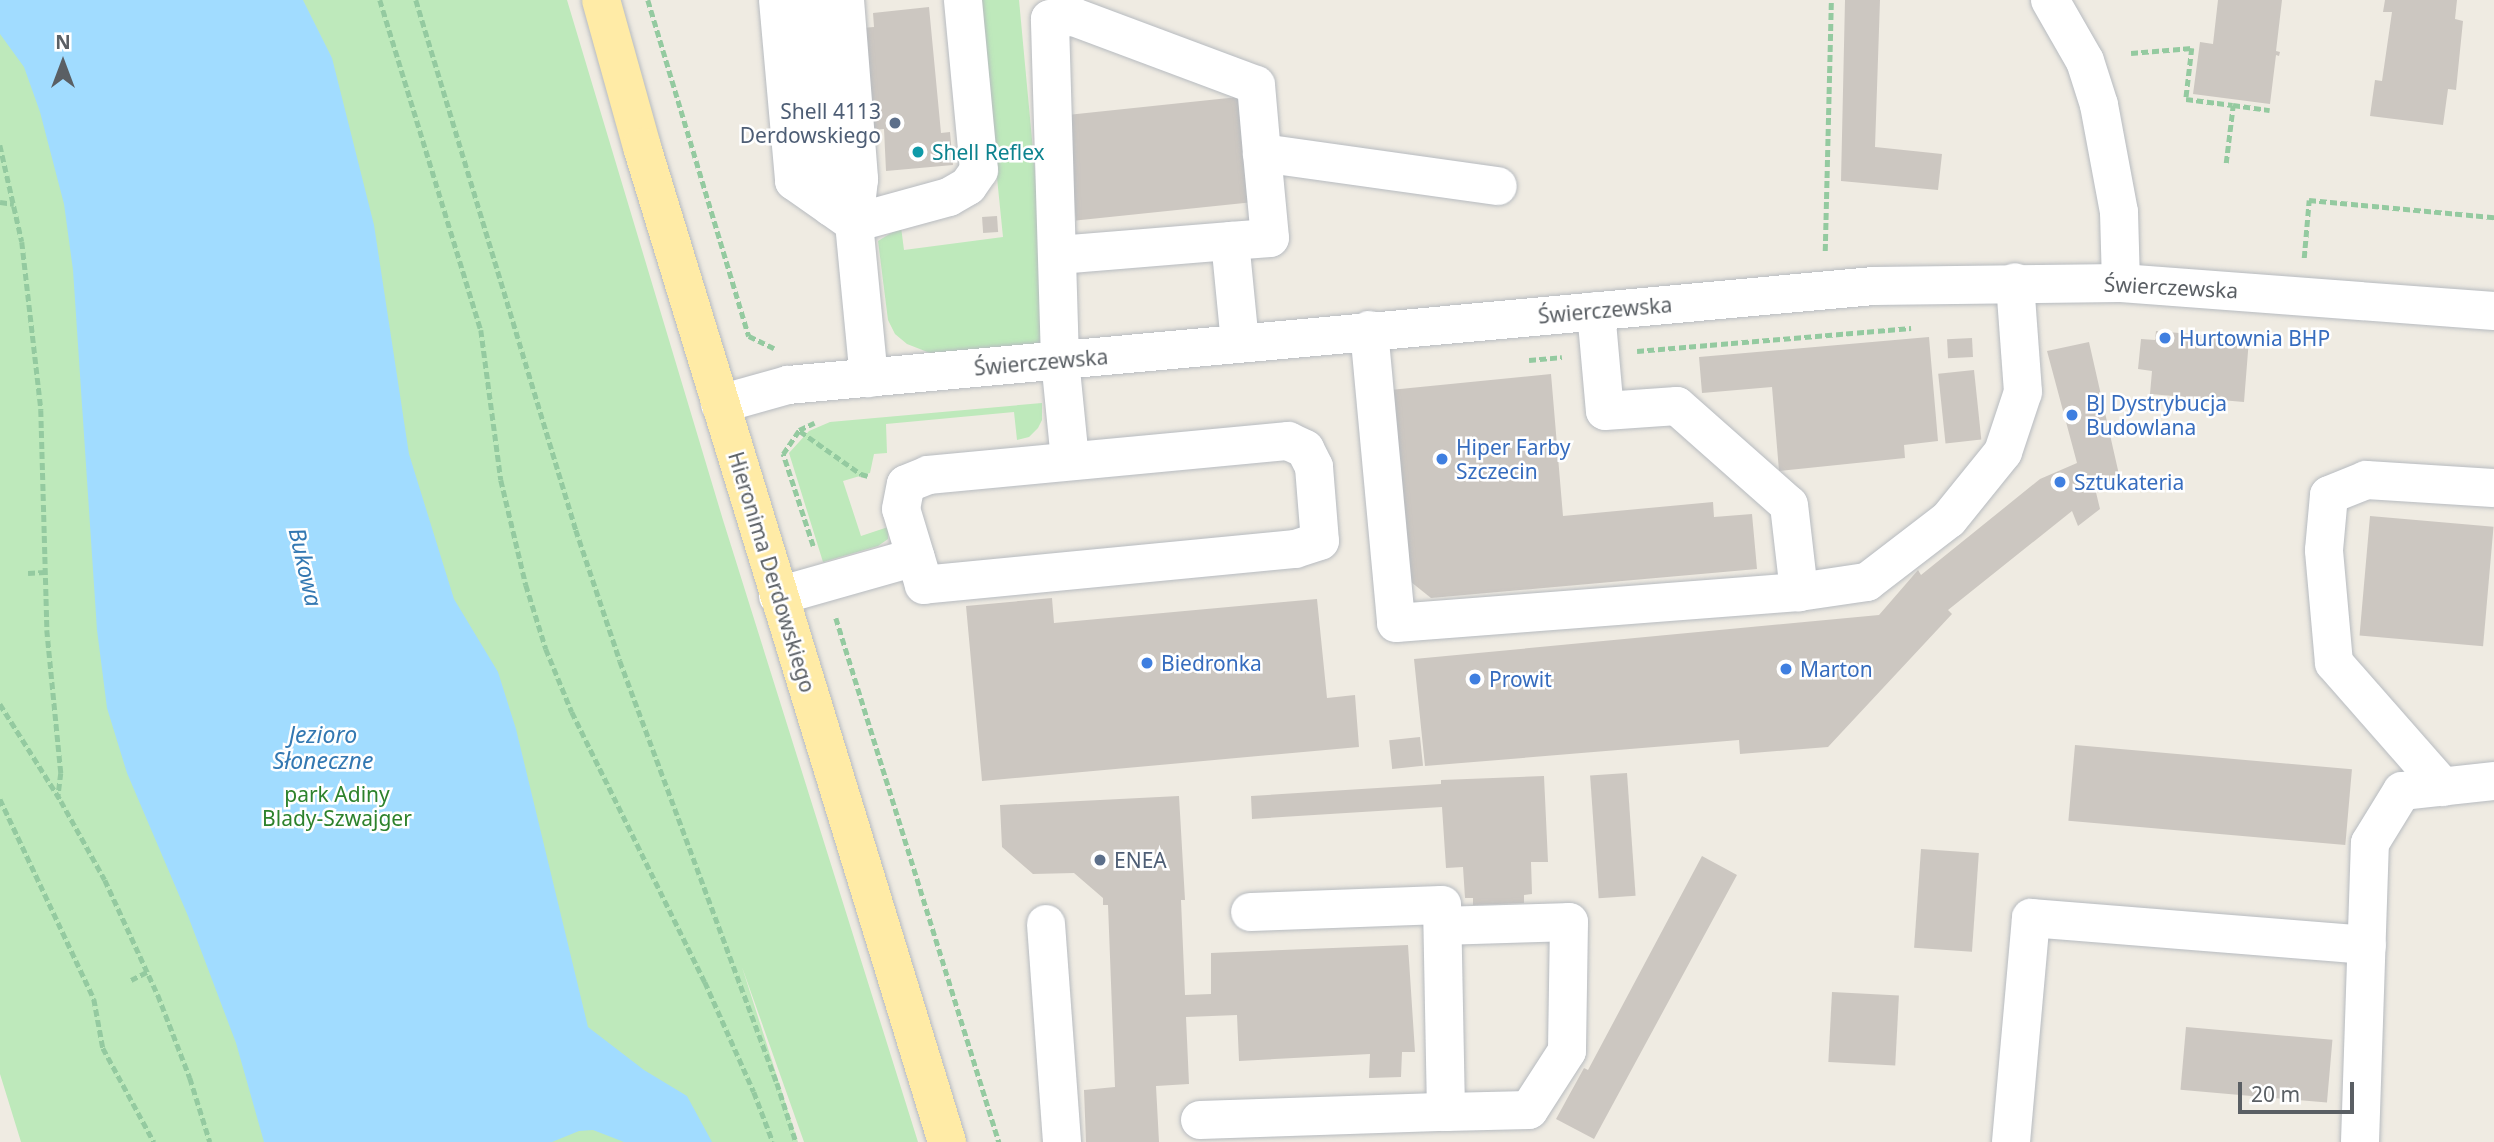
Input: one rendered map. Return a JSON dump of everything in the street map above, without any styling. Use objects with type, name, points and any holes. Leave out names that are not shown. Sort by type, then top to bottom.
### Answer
[{"type":"main road","name":"Hieronima Derdowskiego","points":[[601,0],[642,147],[778,596],[947,1142]]},
{"type":"street","points":[[778,0],[794,181],[843,216],[949,197],[968,186],[979,170],[963,0]]},
{"type":"street","points":[[813,0],[869,378]]},
{"type":"street","points":[[843,216],[859,179],[845,0]]},
{"type":"street","points":[[2050,0],[2085,61],[2099,104],[2119,212],[2121,283]]},
{"type":"street","points":[[1059,255],[1270,237],[1256,85],[1074,17],[1050,19],[1060,360],[1070,460]]},
{"type":"street","points":[[1262,153],[1499,186]]},
{"type":"street","points":[[1230,241],[1240,343]]},
{"type":"street","name":"Świerczewska","points":[[720,404],[788,385],[1827,290],[2015,282],[2121,283],[2494,312]]},
{"type":"street","points":[[1369,330],[1396,622],[1799,592],[1867,582],[1949,519],[2003,452],[2022,392],[2015,282]]},
{"type":"street","points":[[1596,311],[1605,411],[1677,406],[1789,505],[1799,592]]},
{"type":"street","points":[[1288,441],[1305,449],[1314,467],[1320,541],[1295,549],[924,585],[901,509],[906,484],[928,475],[1070,460],[1288,441]]},
{"type":"street","points":[[2443,787],[2334,663],[2324,550],[2329,495],[2366,480],[2494,488]]},
{"type":"street","points":[[778,596],[916,557]]},
{"type":"street","points":[[2360,1142],[2370,842],[2402,791],[2494,781]]},
{"type":"street","points":[[1250,912],[1442,905],[1447,1112]]},
{"type":"street","points":[[2011,1142],[2031,918],[2367,946]]},
{"type":"street","points":[[1200,1120],[1294,1129],[1447,1112],[1529,1110],[1567,1051],[1570,922],[1443,926]]},
{"type":"street","points":[[1046,924],[1062,1142]]},
{"type":"path","points":[[380,0],[481,330],[501,480],[526,585],[546,649],[572,712],[705,982],[773,1142]]},
{"type":"path","points":[[416,0],[576,530],[620,661],[777,1083],[796,1142]]},
{"type":"path","points":[[648,0],[749,336],[781,350]]},
{"type":"path","points":[[1827,290],[1823,224],[1828,177],[1831,0]]},
{"type":"path","points":[[2131,53],[2192,48],[2186,99],[2270,110]]},
{"type":"path","points":[[2226,163],[2233,105]]},
{"type":"path","points":[[0,145],[27,273],[41,410],[45,572],[51,680],[61,774],[58,796]]},
{"type":"path","points":[[0,202],[14,204]]},
{"type":"path","points":[[906,484],[861,474],[799,430],[783,454],[999,1142]]},
{"type":"path","points":[[28,573],[45,572]]},
{"type":"path","points":[[0,704],[58,796],[105,880],[147,972],[190,1078],[210,1142]]},
{"type":"path","points":[[0,799],[94,999],[103,1048],[154,1142]]},
{"type":"path","points":[[131,980],[147,972]]},
{"type":"green space","name":"park Adiny Blady-Szwajger","points":[[0,0],[567,0],[723,520],[918,1142],[804,1142],[742,967],[798,1142],[21,1142],[0,1074]]},
{"type":"green space","points":[[979,0],[1019,0],[1051,343],[930,353],[907,344],[895,334],[888,320],[878,241],[901,227],[904,250],[1003,237]]},
{"type":"green space","points":[[1042,403],[1042,420],[1038,428],[1029,437],[1017,440],[1014,412],[886,424],[887,453],[874,454],[870,473],[843,481],[861,536],[888,527],[888,539],[878,546],[823,562],[789,453],[809,431],[830,422]]},
{"type":"water","name":"Jezioro Słoneczne","points":[[0,0],[303,0],[332,58],[374,225],[409,454],[454,599],[498,672],[516,729],[588,1027],[644,1070],[687,1096],[712,1142],[624,1142],[593,1130],[579,1131],[552,1142],[264,1142],[236,1043],[188,916],[127,773],[107,708],[97,630],[73,270],[64,204],[40,112],[24,67],[0,34]]},
{"type":"building","points":[[1845,0],[1880,0],[1875,147],[1942,154],[1938,190],[1841,181]]},
{"type":"building","points":[[2218,0],[2282,0],[2276,51],[2280,52],[2279,56],[2276,55],[2270,104],[2193,94],[2200,42],[2213,44]]},
{"type":"building","points":[[2385,0],[2457,0],[2455,19],[2463,21],[2456,90],[2448,89],[2443,125],[2370,116],[2375,80],[2382,81],[2392,12],[2383,12]]},
{"type":"building","points":[[929,7],[941,133],[950,132],[953,165],[886,171],[884,129],[774,140],[764,36],[874,27],[873,13]]},
{"type":"building","points":[[1238,97],[1249,202],[1076,221],[1065,115]]},
{"type":"building","points":[[997,216],[998,232],[983,233],[982,217]]},
{"type":"building","points":[[2156,331],[2249,339],[2244,402],[2150,394],[2152,371],[2138,369],[2141,339],[2155,340]]},
{"type":"building","points":[[1929,337],[1938,441],[1904,445],[1905,458],[1779,471],[1772,387],[1702,393],[1699,357]]},
{"type":"building","points":[[1972,338],[1973,357],[1948,358],[1947,339]]},
{"type":"building","points":[[2089,342],[2120,479],[2094,484],[2100,509],[2078,526],[2072,511],[1948,610],[1952,614],[1828,747],[1740,754],[1739,740],[1425,766],[1414,659],[1879,615],[1918,570],[1921,575],[2040,479],[2077,463],[2047,351]]},
{"type":"building","points":[[1974,370],[1981,440],[1946,443],[1938,374]]},
{"type":"building","name":"Hiper Farby Szczecin","points":[[1551,374],[1563,516],[1713,502],[1714,517],[1752,514],[1757,569],[1431,598],[1411,582],[1390,390]]},
{"type":"building","points":[[2370,516],[2494,527],[2483,646],[2360,636]]},
{"type":"building","name":"Biedronka","points":[[1052,598],[1054,623],[1317,599],[1327,698],[1355,695],[1359,747],[982,781],[966,606]]},
{"type":"building","points":[[1420,737],[1423,766],[1392,769],[1389,740]]},
{"type":"building","points":[[2075,745],[2352,769],[2345,845],[2068,821]]},
{"type":"building","points":[[1627,773],[1636,896],[1599,898],[1590,776]]},
{"type":"building","points":[[1544,776],[1548,862],[1531,862],[1532,894],[1524,895],[1524,903],[1473,905],[1473,898],[1465,898],[1463,867],[1446,868],[1442,807],[1252,819],[1251,796],[1441,784],[1441,780]]},
{"type":"building","points":[[1179,796],[1185,900],[1181,900],[1185,995],[1211,994],[1211,953],[1408,945],[1415,1052],[1402,1052],[1401,1077],[1369,1078],[1370,1054],[1239,1061],[1237,1015],[1186,1017],[1189,1084],[1156,1086],[1159,1142],[1086,1142],[1084,1090],[1115,1087],[1108,905],[1103,905],[1103,898],[1074,873],[1033,874],[1002,847],[1000,805]]},
{"type":"building","points":[[1921,849],[1979,853],[1972,952],[1914,948]]},
{"type":"building","points":[[1702,856],[1737,875],[1594,1139],[1556,1119],[1584,1068],[1588,1070]]},
{"type":"building","points":[[1832,992],[1899,996],[1895,1065],[1828,1062]]},
{"type":"building","points":[[2186,1027],[2332,1040],[2327,1103],[2181,1090]]},
{"type":"place","name":"Shell 4113 Derdowskiego","points":[[895,123]]},
{"type":"place","name":"Shell Reflex","points":[[918,152]]},
{"type":"place","name":"Hurtownia BHP","points":[[2165,338]]},
{"type":"place","name":"BJ Dystrybucja Budowlana","points":[[2072,415]]},
{"type":"place","name":"Hiper Farby Szczecin","points":[[1442,459]]},
{"type":"place","name":"Sztukateria","points":[[2060,482]]},
{"type":"place","name":"Biedronka","points":[[1147,663]]},
{"type":"place","name":"Marton","points":[[1786,669]]},
{"type":"place","name":"Prowit","points":[[1475,679]]},
{"type":"place","name":"ENEA","points":[[1100,860]]},
{"type":"water label","name":"Bukowa","points":[[306,567]]}]
